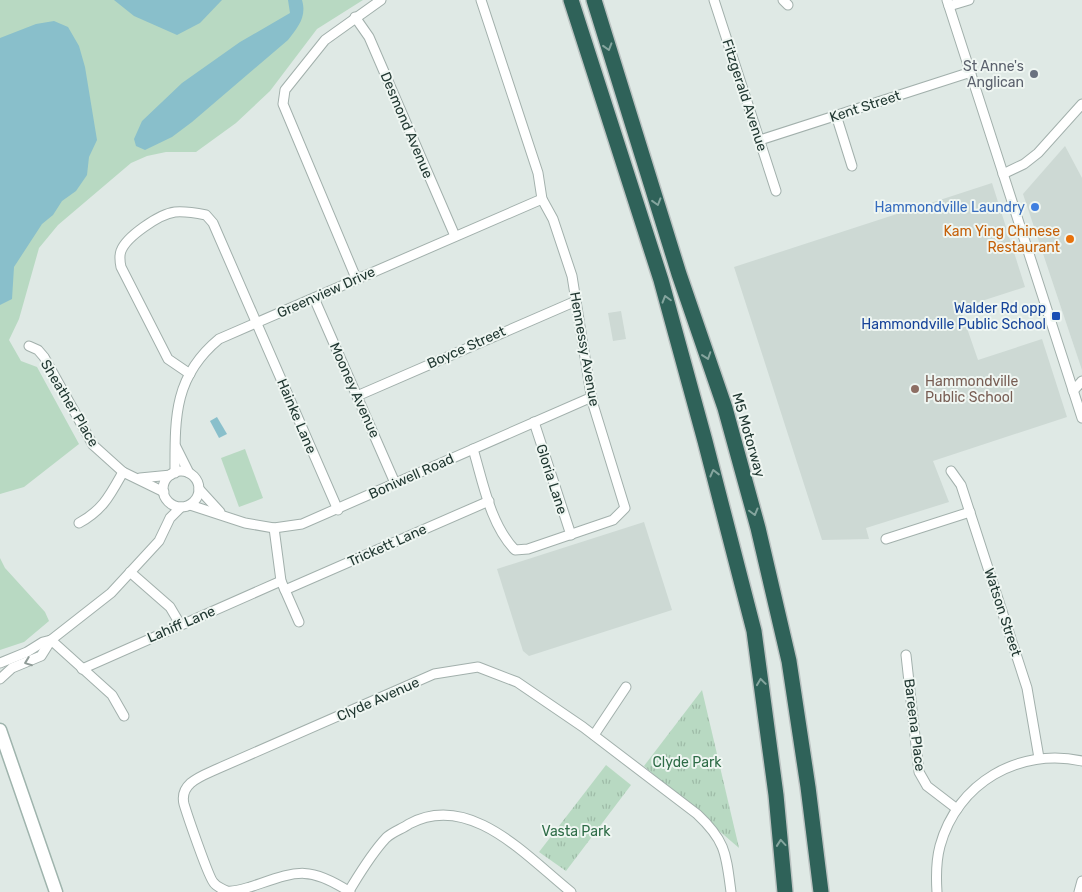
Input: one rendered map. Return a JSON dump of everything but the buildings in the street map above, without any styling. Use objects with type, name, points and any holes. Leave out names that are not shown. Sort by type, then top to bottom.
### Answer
[{"type":"highway","points":[[571,0],[660,280],[705,441],[754,631],[776,795],[785,892]]},
{"type":"highway","name":"M5 Motorway","points":[[594,0],[679,274],[725,408],[758,528],[789,661],[808,787],[821,892]]},
{"type":"street","points":[[356,278],[283,104],[285,90],[324,40],[382,0]]},
{"type":"street","name":"Hennessy Avenue","points":[[473,449],[489,501],[505,539],[515,550],[528,549],[613,520],[625,508],[592,397],[572,276],[553,219],[542,199],[538,173],[481,0]]},
{"type":"street","name":"Fitzgerald Avenue","points":[[714,0],[776,190]]},
{"type":"street","points":[[968,0],[948,3],[1082,418]]},
{"type":"street","name":"Desmond Avenue","points":[[355,17],[369,37],[455,236]]},
{"type":"street","name":"Kent Street","points":[[760,140],[971,72]]},
{"type":"street","points":[[1003,174],[1024,164],[1038,153],[1082,104]]},
{"type":"street","points":[[836,115],[852,166]]},
{"type":"street","name":"Greenview Drive","points":[[173,474],[175,422],[178,404],[190,374],[205,351],[219,339],[542,199]]},
{"type":"street","name":"Hainke Lane","points":[[190,374],[168,359],[120,267],[120,254],[137,233],[155,220],[174,212],[206,215],[214,223],[338,510]]},
{"type":"street","name":"Mooney Avenue","points":[[314,298],[395,483]]},
{"type":"street","name":"Boyce Street","points":[[357,396],[576,301]]},
{"type":"street","name":"Sheather Place","points":[[29,346],[38,350],[44,357],[93,445],[123,472],[166,497]]},
{"type":"street","points":[[1073,391],[1082,381]]},
{"type":"street","name":"Boniwell Road","points":[[185,506],[200,506],[225,517],[274,528],[302,524],[338,510],[592,397]]},
{"type":"street","name":"Gloria Lane","points":[[534,422],[571,535]]},
{"type":"street","name":"Greenview Drive","points":[[175,444],[189,473]]},
{"type":"street","name":"Watson Street","points":[[951,471],[959,479],[1027,688],[1039,758]]},
{"type":"street","points":[[78,523],[93,516],[103,507],[123,472]]},
{"type":"street","points":[[170,518],[165,483],[173,474],[189,473],[196,480],[199,489],[225,517]]},
{"type":"street","name":"Sheather Place","points":[[135,478],[150,479],[173,474]]},
{"type":"street","points":[[0,663],[51,640],[90,612],[159,541],[170,518],[197,498],[199,489]]},
{"type":"street","points":[[166,497],[185,506]]},
{"type":"street","name":"Trickett Lane","points":[[283,585],[489,501]]},
{"type":"street","points":[[886,539],[970,512]]},
{"type":"street","points":[[274,528],[283,585],[299,622]]},
{"type":"street","points":[[130,572],[170,607],[180,624]]},
{"type":"street","name":"Lahiff Lane","points":[[82,669],[180,624],[283,585]]},
{"type":"street","points":[[51,640],[112,695],[124,716]]},
{"type":"street","points":[[0,679],[12,668],[41,656],[51,640]]},
{"type":"street","name":"Bareena Place","points":[[906,655],[919,772],[927,786],[957,810]]},
{"type":"street","name":"Clyde Avenue","points":[[349,892],[317,874],[304,872],[293,872],[240,890],[228,891],[213,883],[184,802],[188,786],[195,779],[434,674],[478,667],[517,682],[594,735],[712,828],[726,853],[731,892]]},
{"type":"street","points":[[594,735],[626,686]]},
{"type":"street","points":[[0,730],[3,748],[26,803],[56,892]]},
{"type":"street","points":[[936,892],[940,847],[957,810],[970,793],[994,773],[1013,764],[1039,758],[1063,758],[1082,761]]},
{"type":"street","points":[[349,892],[388,836],[418,820],[446,814],[471,819],[495,831],[571,892]]},
{"type":"street","points":[[1079,892],[1082,881]]},
{"type":"shaded area","points":[[1065,146],[1082,178],[1082,370],[1023,194]]},
{"type":"shaded area","name":"Hammondville Public School","points":[[992,183],[1025,287],[960,308],[978,360],[1042,339],[1067,417],[933,461],[949,502],[866,528],[869,539],[822,540],[734,267]]},
{"type":"shaded area","points":[[621,311],[626,339],[613,341],[608,313]]},
{"type":"shaded area","points":[[644,522],[672,610],[529,656],[523,651],[497,569]]},
{"type":"green space","points":[[0,0],[363,0],[317,29],[270,91],[236,123],[196,152],[166,152],[147,156],[131,163],[58,225],[39,248],[19,319],[9,340],[21,361],[37,367],[79,444],[24,487],[0,494]]},
{"type":"green space","points":[[245,449],[263,498],[239,507],[221,458]]},
{"type":"green space","points":[[0,558],[5,568],[45,612],[49,621],[24,642],[0,650]]},
{"type":"green space","name":"Clyde Park","points":[[702,690],[739,848],[644,766]]},
{"type":"green space","name":"Vasta Park","points":[[606,765],[631,785],[566,871],[539,852]]},
{"type":"water","points":[[114,0],[222,0],[200,23],[177,35],[134,16]]},
{"type":"water","points":[[288,0],[302,0],[303,12],[298,26],[288,40],[172,137],[145,150],[136,146],[134,139],[142,121],[182,83],[240,42],[290,13]]},
{"type":"water","points":[[54,21],[68,27],[79,46],[85,67],[97,140],[89,157],[87,175],[76,191],[62,201],[53,215],[42,224],[14,267],[12,299],[0,305],[0,38],[36,24]]},
{"type":"water","points":[[217,417],[227,434],[219,438],[210,421]]},
{"type":"place","name":"St Anne's Anglican","points":[[1034,74]]},
{"type":"place","name":"Hammondville Laundry","points":[[1035,207]]},
{"type":"place","name":"Kam Ying Chinese Restaurant","points":[[1070,239]]},
{"type":"place","name":"Walder Rd opp Hammondville Public School","points":[[1056,316]]},
{"type":"place","name":"Hammondville Public School","points":[[915,389]]}]
